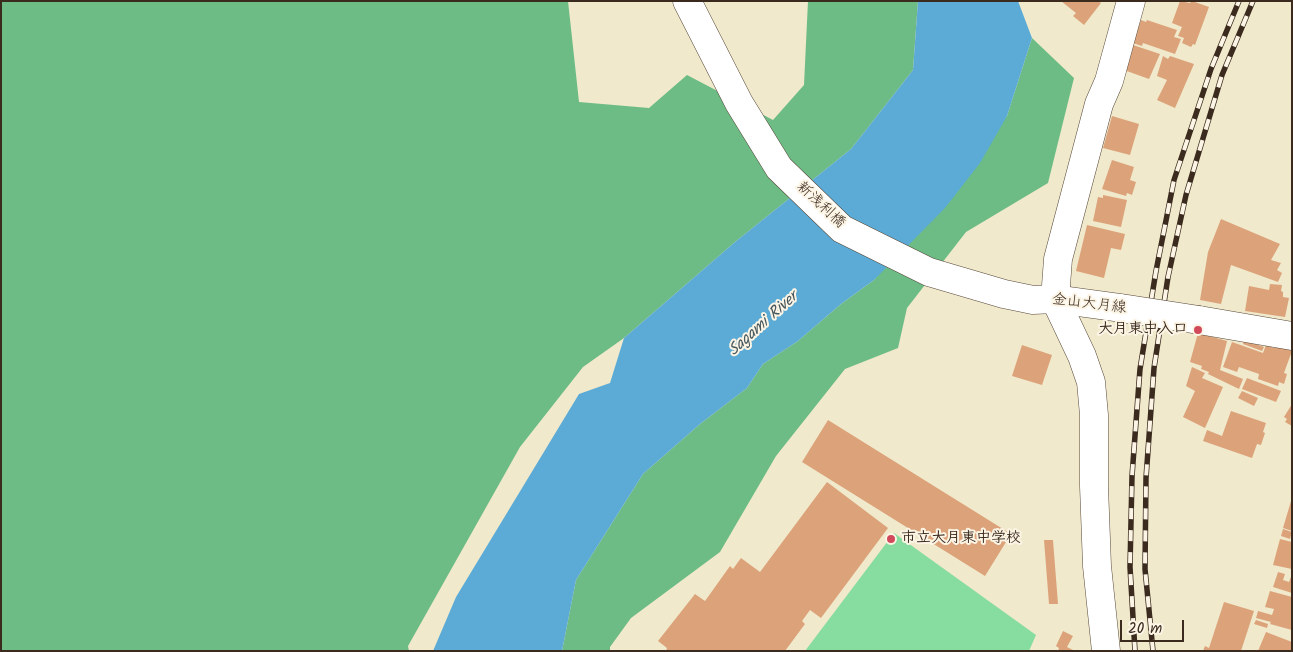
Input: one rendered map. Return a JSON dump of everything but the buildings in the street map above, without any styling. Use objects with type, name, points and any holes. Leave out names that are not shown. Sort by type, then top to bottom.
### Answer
[{"type":"main road","name":"新浅利橋","points":[[687,1],[739,103],[779,168],[842,229],[929,272],[1004,294]]},
{"type":"main road","points":[[1106,651],[1097,566],[1094,415],[1091,382],[1082,356],[1055,299],[1058,259],[1099,104],[1108,81],[1131,1]]},
{"type":"main road","name":"金山大月線","points":[[1004,294],[1033,300],[1055,299],[1121,308],[1292,336]]},
{"type":"green space","points":[[1,1],[568,1],[579,102],[649,108],[687,75],[773,120],[804,85],[808,1],[918,1],[913,70],[851,149],[735,242],[624,338],[583,367],[520,447],[408,646],[409,651],[1,651]]},
{"type":"green space","points":[[1032,38],[1074,78],[1048,183],[966,232],[907,308],[898,348],[845,369],[776,456],[720,552],[631,618],[610,647],[610,651],[562,651],[576,580],[643,474],[700,424],[747,388],[763,364],[798,341],[841,304],[874,280],[1007,116]]},
{"type":"green space","points":[[894,533],[1036,635],[1029,651],[805,651]]},
{"type":"water","name":"Sagami River","points":[[918,1],[1018,1],[1032,38],[1007,116],[980,163],[945,208],[874,280],[841,304],[798,341],[763,364],[747,388],[700,424],[643,474],[576,580],[562,651],[433,651],[456,597],[579,394],[610,383],[624,338],[735,242],[851,149],[913,70]]},
{"type":"railway","points":[[1135,651],[1130,567],[1132,476],[1140,369],[1156,271],[1174,180],[1211,69],[1239,1]]},
{"type":"railway","points":[[1153,651],[1145,569],[1146,478],[1154,368],[1168,277],[1186,195],[1222,75],[1253,1]]},
{"type":"place","name":"大月東中入口","points":[[1198,330]]},
{"type":"place","name":"市立大月東中学校","points":[[891,539]]}]
